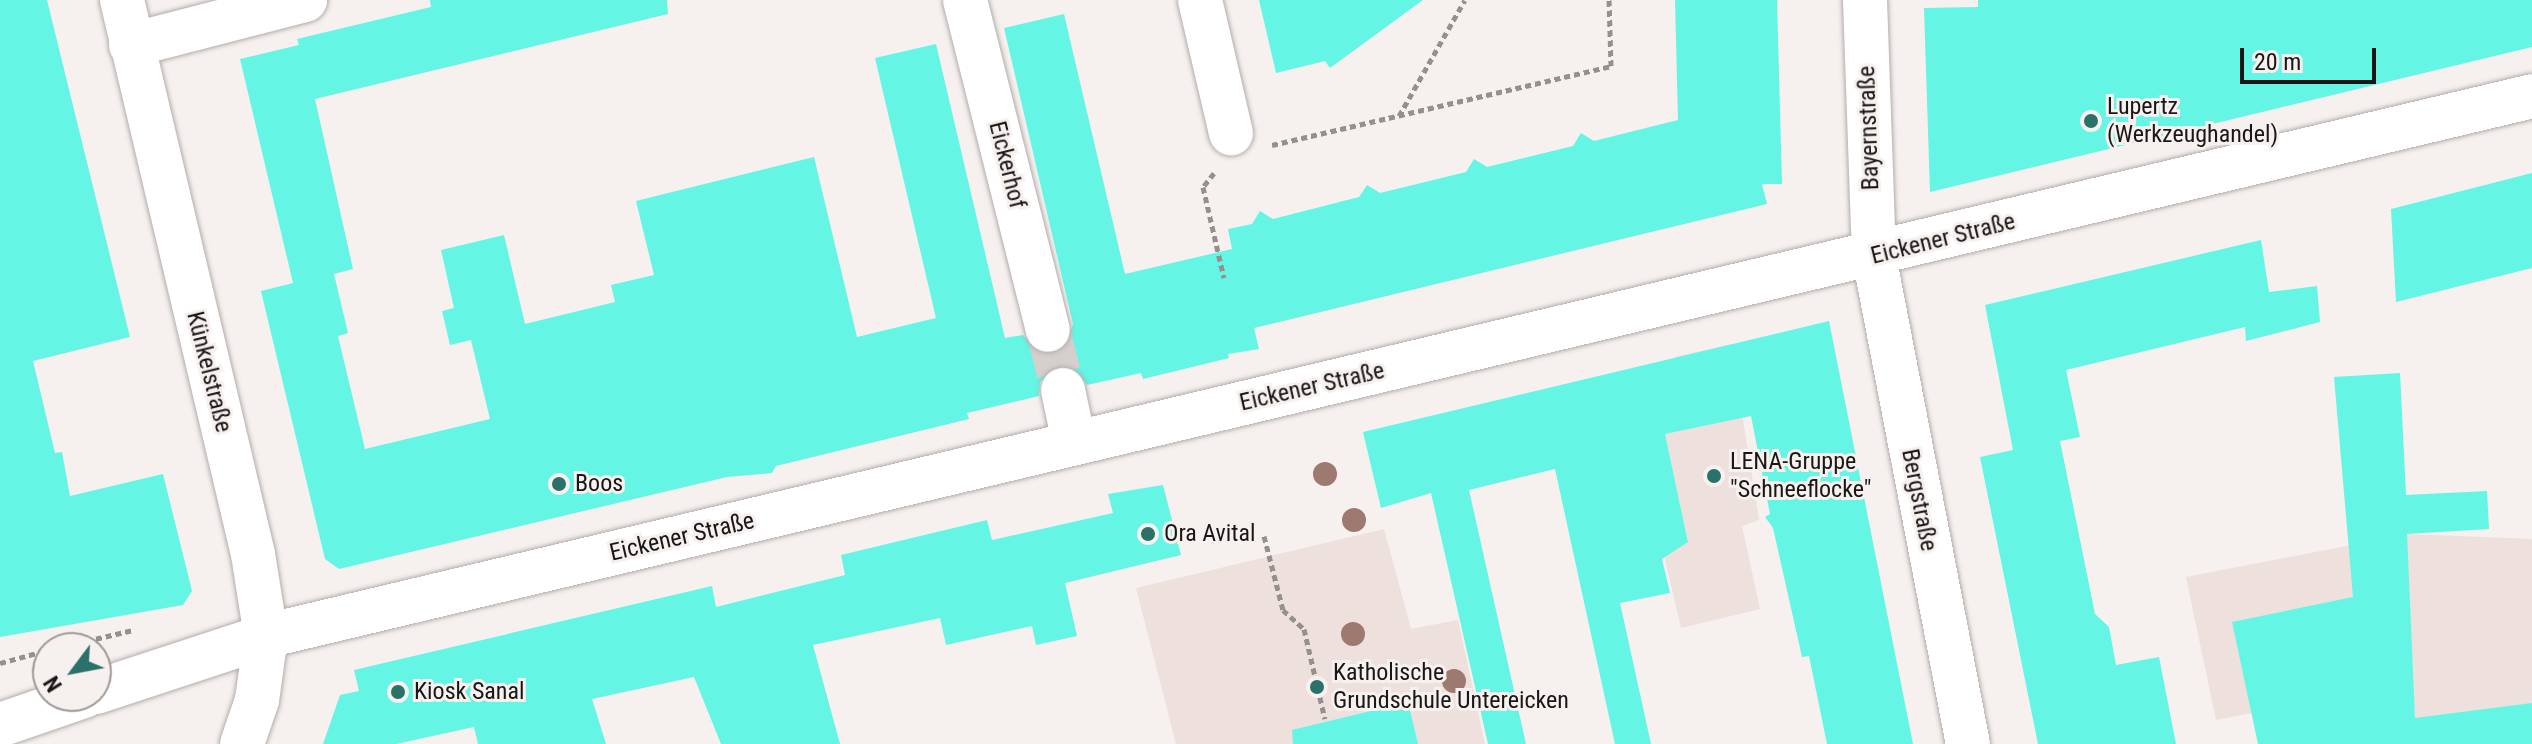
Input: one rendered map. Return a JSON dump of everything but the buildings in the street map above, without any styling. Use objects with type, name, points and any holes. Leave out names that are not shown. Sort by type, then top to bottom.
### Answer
[{"type":"street","name":"Künkelstraße","points":[[122,0],[253,554],[266,636],[257,700],[242,744]]},
{"type":"street","points":[[131,45],[305,0]]},
{"type":"street","name":"Eickerhof","points":[[965,0],[1048,330]]},
{"type":"street","points":[[1200,0],[1230,144]]},
{"type":"street","name":"Bayernstraße","points":[[1865,0],[1874,256]]},
{"type":"street","name":"Eickener Straße","points":[[112,687],[266,636],[1074,442],[1874,256],[2532,96]]},
{"type":"street","name":"Bergstraße","points":[[1874,256],[1968,744]]},
{"type":"street","points":[[1063,390],[1074,442]]},
{"type":"street","points":[[0,725],[38,712]]},
{"type":"path","points":[[1399,116],[1465,0]]},
{"type":"path","points":[[1224,278],[1203,187],[1230,144],[1399,116],[1611,66],[1609,0]]},
{"type":"path","points":[[1264,536],[1283,610],[1304,629],[1325,719]]},
{"type":"path","points":[[0,663],[32,654]]},
{"type":"shaded area","name":"LENA-Gruppe \"Schneeflocke\"","points":[[1731,344],[1759,520],[1742,526],[1760,609],[1681,628],[1662,546],[1688,541],[1666,439],[1656,432],[1675,357]]},
{"type":"shaded area","name":"Katholische Grundschule Untereicken","points":[[1384,529],[1411,629],[1458,620],[1485,744],[1176,744],[1136,588]]},
{"type":"shaded area","points":[[2408,534],[2532,539],[2532,744],[2416,744],[2413,682],[2216,720],[2186,577]]},
{"type":"tunnel","points":[[1048,330],[1063,390]]},
{"type":"place","name":"Lupertz (Werkzeughandel)","points":[[2091,121]]},
{"type":"place","name":"LENA-Gruppe \"Schneeflocke\"","points":[[1714,476]]},
{"type":"place","name":"Boos","points":[[559,484]]},
{"type":"place","name":"Ora Avital","points":[[1148,534]]},
{"type":"place","name":"Katholische Grundschule Untereicken","points":[[1317,687]]},
{"type":"place","name":"Kiosk Sanal","points":[[398,692]]}]
